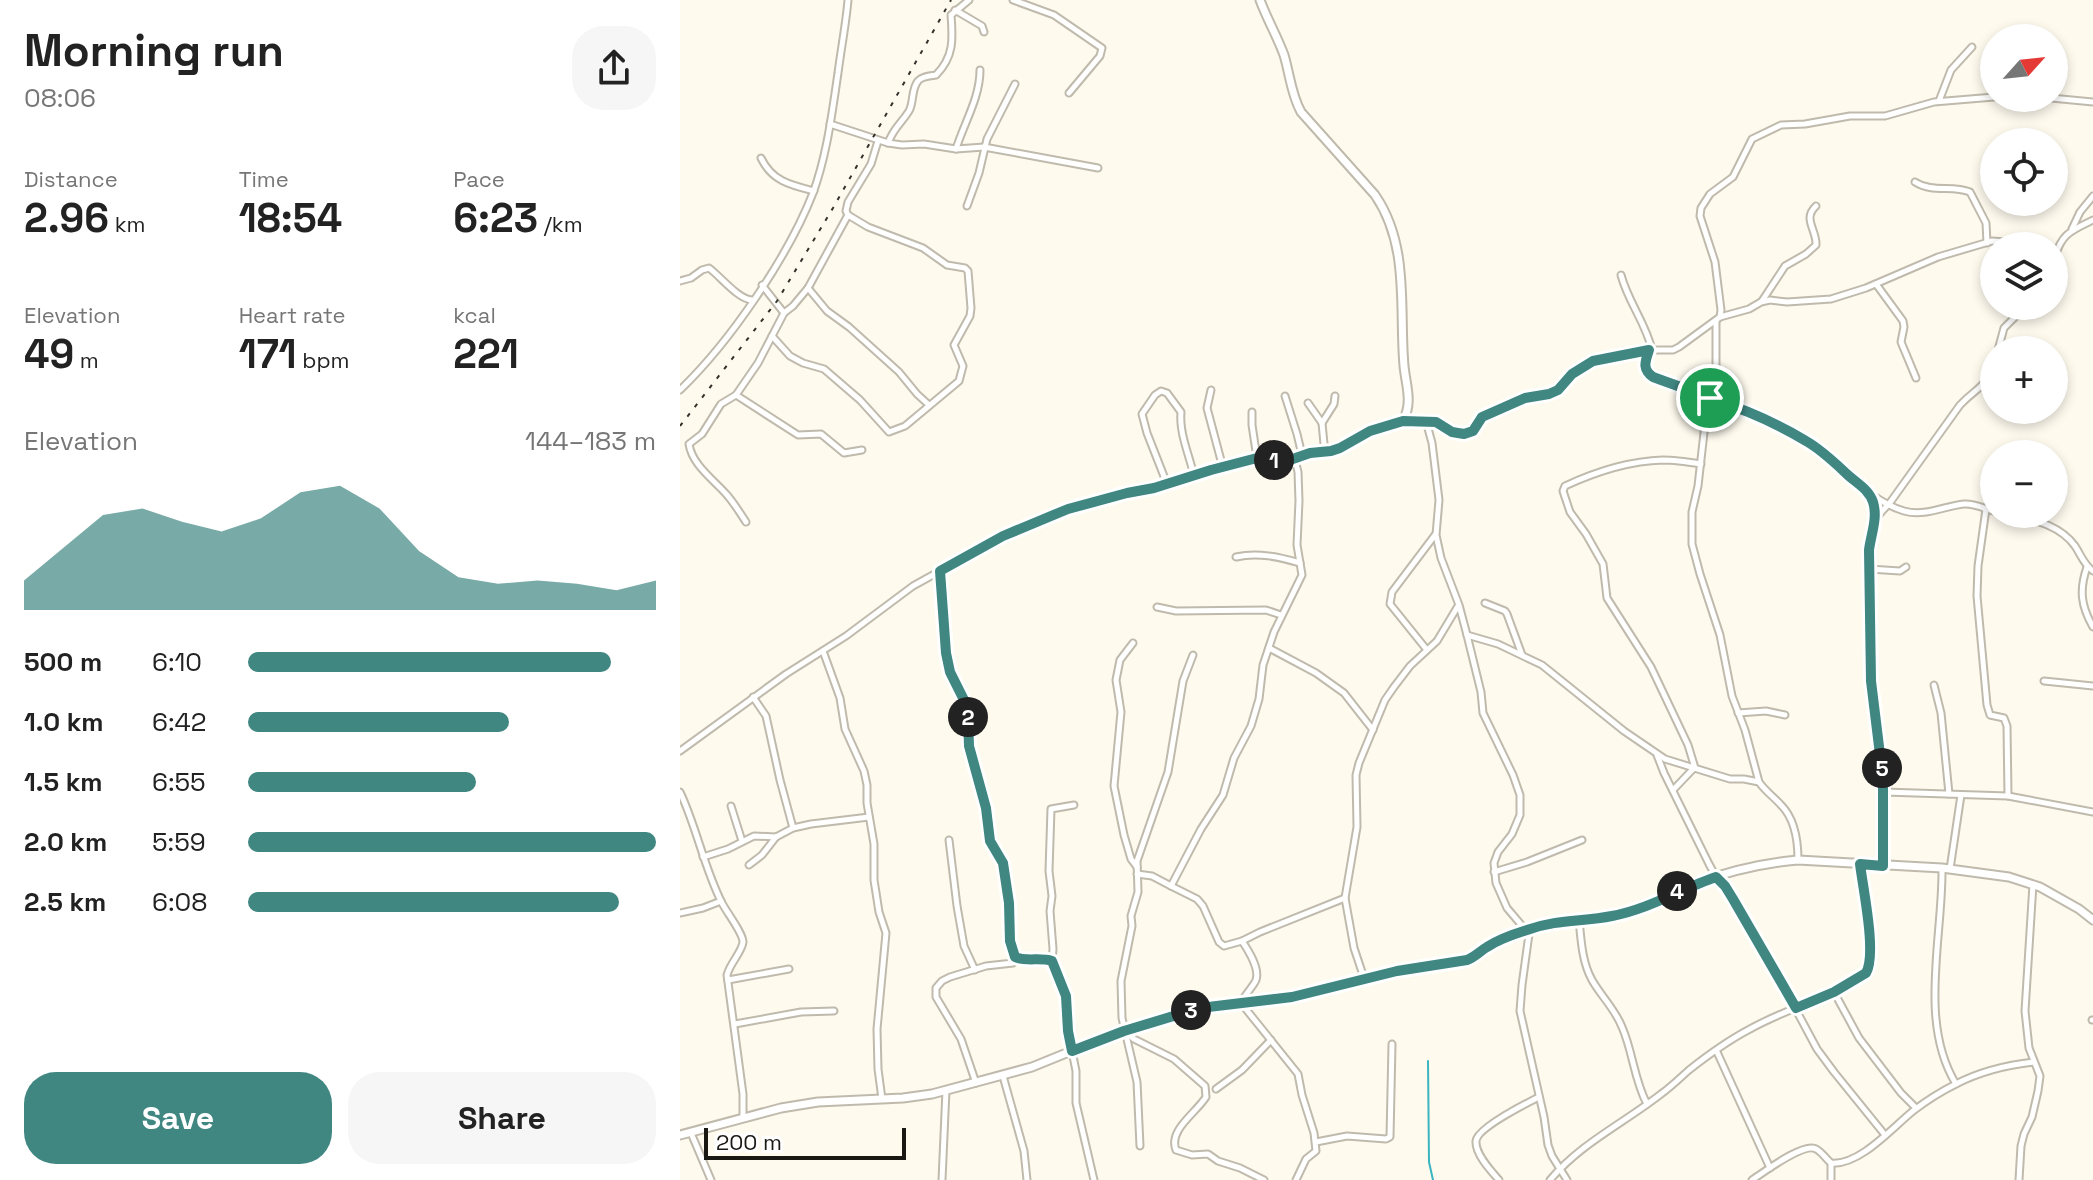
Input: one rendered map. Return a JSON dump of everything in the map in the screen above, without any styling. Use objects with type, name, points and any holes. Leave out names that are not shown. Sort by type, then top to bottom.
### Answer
[{"type":"street","points":[[680,390],[753,300],[779,259],[814,191],[830,124],[848,0]]},
{"type":"street","points":[[888,143],[911,108],[918,80],[938,74],[947,59],[953,38],[951,15],[969,0]]},
{"type":"street","points":[[1013,0],[1054,15],[1100,46],[1100,56],[1069,93]]},
{"type":"street","points":[[1260,0],[1281,49],[1294,99],[1301,112],[1383,207],[1401,271],[1404,368],[1410,401],[1403,421]]},
{"type":"street","points":[[955,10],[982,26],[984,32]]},
{"type":"street","points":[[1939,101],[1951,70],[1972,47]]},
{"type":"street","points":[[956,149],[973,105],[980,70]]},
{"type":"street","points":[[967,206],[992,126],[1015,84]]},
{"type":"street","points":[[1798,860],[1797,841],[1790,817],[1759,782],[1732,696],[1720,635],[1692,544],[1692,512],[1709,397],[1716,377],[1721,310],[1715,262],[1700,216],[1701,208],[1710,194],[1733,177],[1752,139],[1781,125],[1850,116],[1885,116],[1939,101],[1980,98]]},
{"type":"street","points":[[2068,100],[2093,102]]},
{"type":"street","points":[[830,124],[888,143],[956,149],[984,147],[1098,168]]},
{"type":"street","points":[[746,522],[702,469],[689,444],[702,434],[721,404],[736,395],[758,363],[784,313],[808,288],[848,215],[848,202],[871,164],[878,141]]},
{"type":"street","points":[[761,158],[766,170],[776,178],[814,191]]},
{"type":"street","points":[[1915,182],[1924,188],[1970,192],[1986,223],[1986,232]]},
{"type":"street","points":[[2068,234],[2093,196]]},
{"type":"street","points":[[1761,302],[1785,266],[1816,245],[1816,235],[1809,220],[1816,206]]},
{"type":"street","points":[[772,336],[790,356],[824,369],[860,400],[889,432],[905,426],[960,380],[963,366],[954,345],[970,316],[968,271],[947,265],[923,248],[868,227],[848,215]]},
{"type":"street","points":[[2071,231],[2093,220]]},
{"type":"street","points":[[680,751],[913,586],[1003,536],[1068,509],[1257,458],[1287,461],[1302,455],[1322,453],[1340,448],[1370,431],[1403,421],[1436,422],[1452,432],[1464,434],[1473,431],[1482,417],[1525,398],[1558,390],[1572,374],[1593,361],[1651,350],[1673,350],[1718,319],[1761,302],[1831,299],[1876,284],[1938,257],[1980,245]]},
{"type":"street","points":[[680,281],[709,268],[743,299],[753,300]]},
{"type":"street","points":[[1621,275],[1631,304],[1649,337],[1651,350],[1645,366],[1653,377],[1709,397],[1807,441],[1833,459],[1869,493],[1901,510],[1912,513],[1964,504],[1980,507]]},
{"type":"street","points":[[1876,284],[1903,321],[1901,342],[1916,378]]},
{"type":"street","points":[[762,285],[784,313]]},
{"type":"street","points":[[808,288],[827,311],[899,372],[929,405]]},
{"type":"street","points":[[1883,866],[1884,792],[1871,681],[1871,528],[1960,405],[1980,389]]},
{"type":"street","points":[[1211,390],[1207,408],[1223,468]]},
{"type":"street","points":[[1167,484],[1142,414],[1161,391],[1167,393],[1181,412],[1180,427],[1194,476]]},
{"type":"street","points":[[736,395],[798,435],[821,434],[844,453],[862,450]]},
{"type":"street","points":[[1285,396],[1302,455]]},
{"type":"street","points":[[1322,423],[1334,404],[1335,396]]},
{"type":"street","points":[[1308,403],[1322,423],[1322,453]]},
{"type":"street","points":[[1252,412],[1257,458]]},
{"type":"street","points":[[1426,421],[1439,500],[1436,535],[1445,573],[1459,605],[1481,692],[1483,713],[1513,775],[1521,803],[1512,834],[1498,852],[1494,872],[1507,908],[1527,930],[1529,942],[1520,1011],[1548,1145],[1567,1180]]},
{"type":"street","points":[[1171,886],[1223,795],[1234,758],[1251,726],[1269,648],[1281,615],[1289,605],[1302,575],[1297,545],[1299,501],[1295,460]]},
{"type":"street","points":[[1695,768],[1688,745],[1651,667],[1607,598],[1603,564],[1570,512],[1563,491],[1565,486],[1577,480],[1628,464],[1664,460],[1701,464]]},
{"type":"street","points":[[1869,493],[1876,517]]},
{"type":"street","points":[[1983,528],[1977,596],[1987,705],[1990,715],[2004,718],[2007,726],[2008,796]]},
{"type":"street","points":[[2052,528],[2064,533],[2093,571]]},
{"type":"street","points":[[1427,650],[1390,604],[1392,592],[1436,535]]},
{"type":"street","points":[[1236,557],[1248,554],[1272,556],[1300,563]]},
{"type":"street","points":[[1869,569],[1900,571],[1906,567]]},
{"type":"street","points":[[2087,567],[2081,597],[2093,627]]},
{"type":"street","points":[[940,571],[946,653],[968,717],[969,746],[986,808],[990,841],[1003,863],[1009,903],[1010,941],[1018,959]]},
{"type":"street","points":[[1485,603],[1505,611],[1522,656]]},
{"type":"street","points":[[1364,978],[1354,948],[1345,898],[1357,827],[1356,775],[1385,700],[1410,666],[1446,628],[1459,605]]},
{"type":"street","points":[[1157,607],[1176,611],[1266,610],[1281,615]]},
{"type":"street","points":[[1467,635],[1498,644],[1542,665],[1657,755],[1730,779],[1759,782]]},
{"type":"street","points":[[1133,643],[1120,660],[1116,680],[1121,712],[1114,786],[1124,835],[1137,870],[1197,899],[1224,946],[1345,898]]},
{"type":"street","points":[[1269,648],[1316,673],[1344,693],[1373,730]]},
{"type":"street","points":[[823,651],[840,698],[845,729],[867,785],[874,844],[874,880],[886,933],[877,1029],[882,1100]]},
{"type":"street","points":[[1140,1146],[1137,1082],[1124,1031],[1121,981],[1132,926],[1131,916],[1137,898],[1137,870],[1142,846],[1168,772],[1183,681],[1193,655]]},
{"type":"street","points":[[2044,681],[2093,686]]},
{"type":"street","points":[[1934,685],[1941,713],[1949,795]]},
{"type":"street","points":[[753,697],[766,716],[793,828]]},
{"type":"street","points":[[1738,713],[1766,711],[1785,715]]},
{"type":"street","points":[[1657,755],[1716,877],[1733,899],[1817,1049],[1885,1135]]},
{"type":"street","points":[[1673,790],[1695,768]]},
{"type":"street","points":[[680,792],[721,901],[743,942],[730,965],[728,980],[743,1094],[743,1119]]},
{"type":"street","points":[[1884,792],[2008,796],[2093,812]]},
{"type":"street","points":[[1956,1084],[1947,1071],[1940,1044],[1934,981],[1946,869],[1961,795]]},
{"type":"street","points":[[1074,805],[1051,809],[1049,871],[1052,961],[1066,996],[1068,1031],[1076,1071],[1076,1103],[1094,1180]]},
{"type":"street","points":[[731,806],[742,841]]},
{"type":"street","points":[[749,865],[762,855],[776,837],[793,828],[869,817]]},
{"type":"street","points":[[703,857],[754,836],[776,837]]},
{"type":"street","points":[[949,840],[964,946],[975,970]]},
{"type":"street","points":[[1494,872],[1582,840]]},
{"type":"street","points":[[680,1135],[781,1108],[818,1102],[918,1096],[976,1083],[1032,1067],[1176,1014],[1292,997],[1364,978],[1467,960],[1492,944],[1527,930],[1565,920],[1634,911],[1688,886],[1750,867],[1798,860],[1946,869],[2009,877],[2033,884],[2093,920]]},
{"type":"street","points":[[1550,1180],[1559,1168],[1597,1137],[1662,1094],[1687,1071],[1751,1028],[1863,976],[1869,969],[1860,864]]},
{"type":"street","points":[[2019,1180],[2021,1146],[2032,1117],[2040,1076],[2029,1048],[2025,1011],[2033,884]]},
{"type":"street","points":[[680,913],[721,901]]},
{"type":"street","points":[[1579,919],[1586,967],[1623,1028],[1647,1104]]},
{"type":"street","points":[[1241,1003],[1255,981],[1256,972],[1242,941]]},
{"type":"street","points":[[976,1083],[961,1039],[935,993],[942,981],[995,964],[1013,963],[1018,959],[1052,961]]},
{"type":"street","points":[[728,980],[789,969]]},
{"type":"street","points":[[1834,992],[1859,1038],[1901,1093],[1917,1108]]},
{"type":"street","points":[[1241,1003],[1298,1074],[1316,1151],[1306,1159],[1296,1180]]},
{"type":"street","points":[[735,1024],[801,1012],[834,1011]]},
{"type":"street","points":[[1124,1031],[1174,1059],[1205,1086],[1206,1097],[1174,1138],[1176,1150],[1192,1155],[1208,1154],[1264,1180]]},
{"type":"street","points":[[1216,1089],[1242,1070],[1271,1040]]},
{"type":"street","points":[[1316,1142],[1347,1136],[1390,1137],[1392,1044]]},
{"type":"street","points":[[1717,1052],[1770,1168]]},
{"type":"street","points":[[1752,1180],[1808,1147],[1814,1147],[1831,1163],[1842,1164],[1875,1145],[1917,1108],[1956,1084],[2007,1065],[2034,1062]]},
{"type":"street","points":[[1003,1076],[1024,1151],[1027,1180]]},
{"type":"street","points":[[942,1180],[946,1090]]},
{"type":"street","points":[[1499,1180],[1479,1153],[1476,1139],[1492,1125],[1539,1097]]},
{"type":"street","points":[[691,1133],[711,1180]]},
{"type":"street","points":[[1831,1163],[1831,1180]]},
{"type":"waterway","points":[[1428,1061],[1429,1162],[1433,1180]]},
{"type":"railway","points":[[680,426],[777,301],[951,0]]},
{"type":"route","points":[[1649,350],[1645,366],[1653,377],[1710,398],[1807,441],[1833,459],[1869,493],[1875,508],[1869,550],[1871,681],[1883,779],[1884,828],[1883,866],[1860,864],[1869,943],[1870,962],[1866,973],[1834,992],[1796,1008],[1733,899],[1716,877],[1688,886],[1634,911],[1594,919],[1565,920],[1527,930],[1492,944],[1467,960],[1397,971],[1292,997],[1200,1008],[1072,1051],[1066,996],[1052,961],[1041,958],[1020,960],[1013,952],[1003,863],[990,841],[986,808],[969,746],[968,717],[946,653],[940,571],[1013,531],[1068,509],[1211,470],[1257,458],[1287,461],[1310,453],[1331,451],[1370,431],[1403,421],[1436,422],[1452,432],[1464,434],[1473,431],[1482,417],[1525,398],[1558,390],[1572,374],[1593,361],[1649,350]]}]
